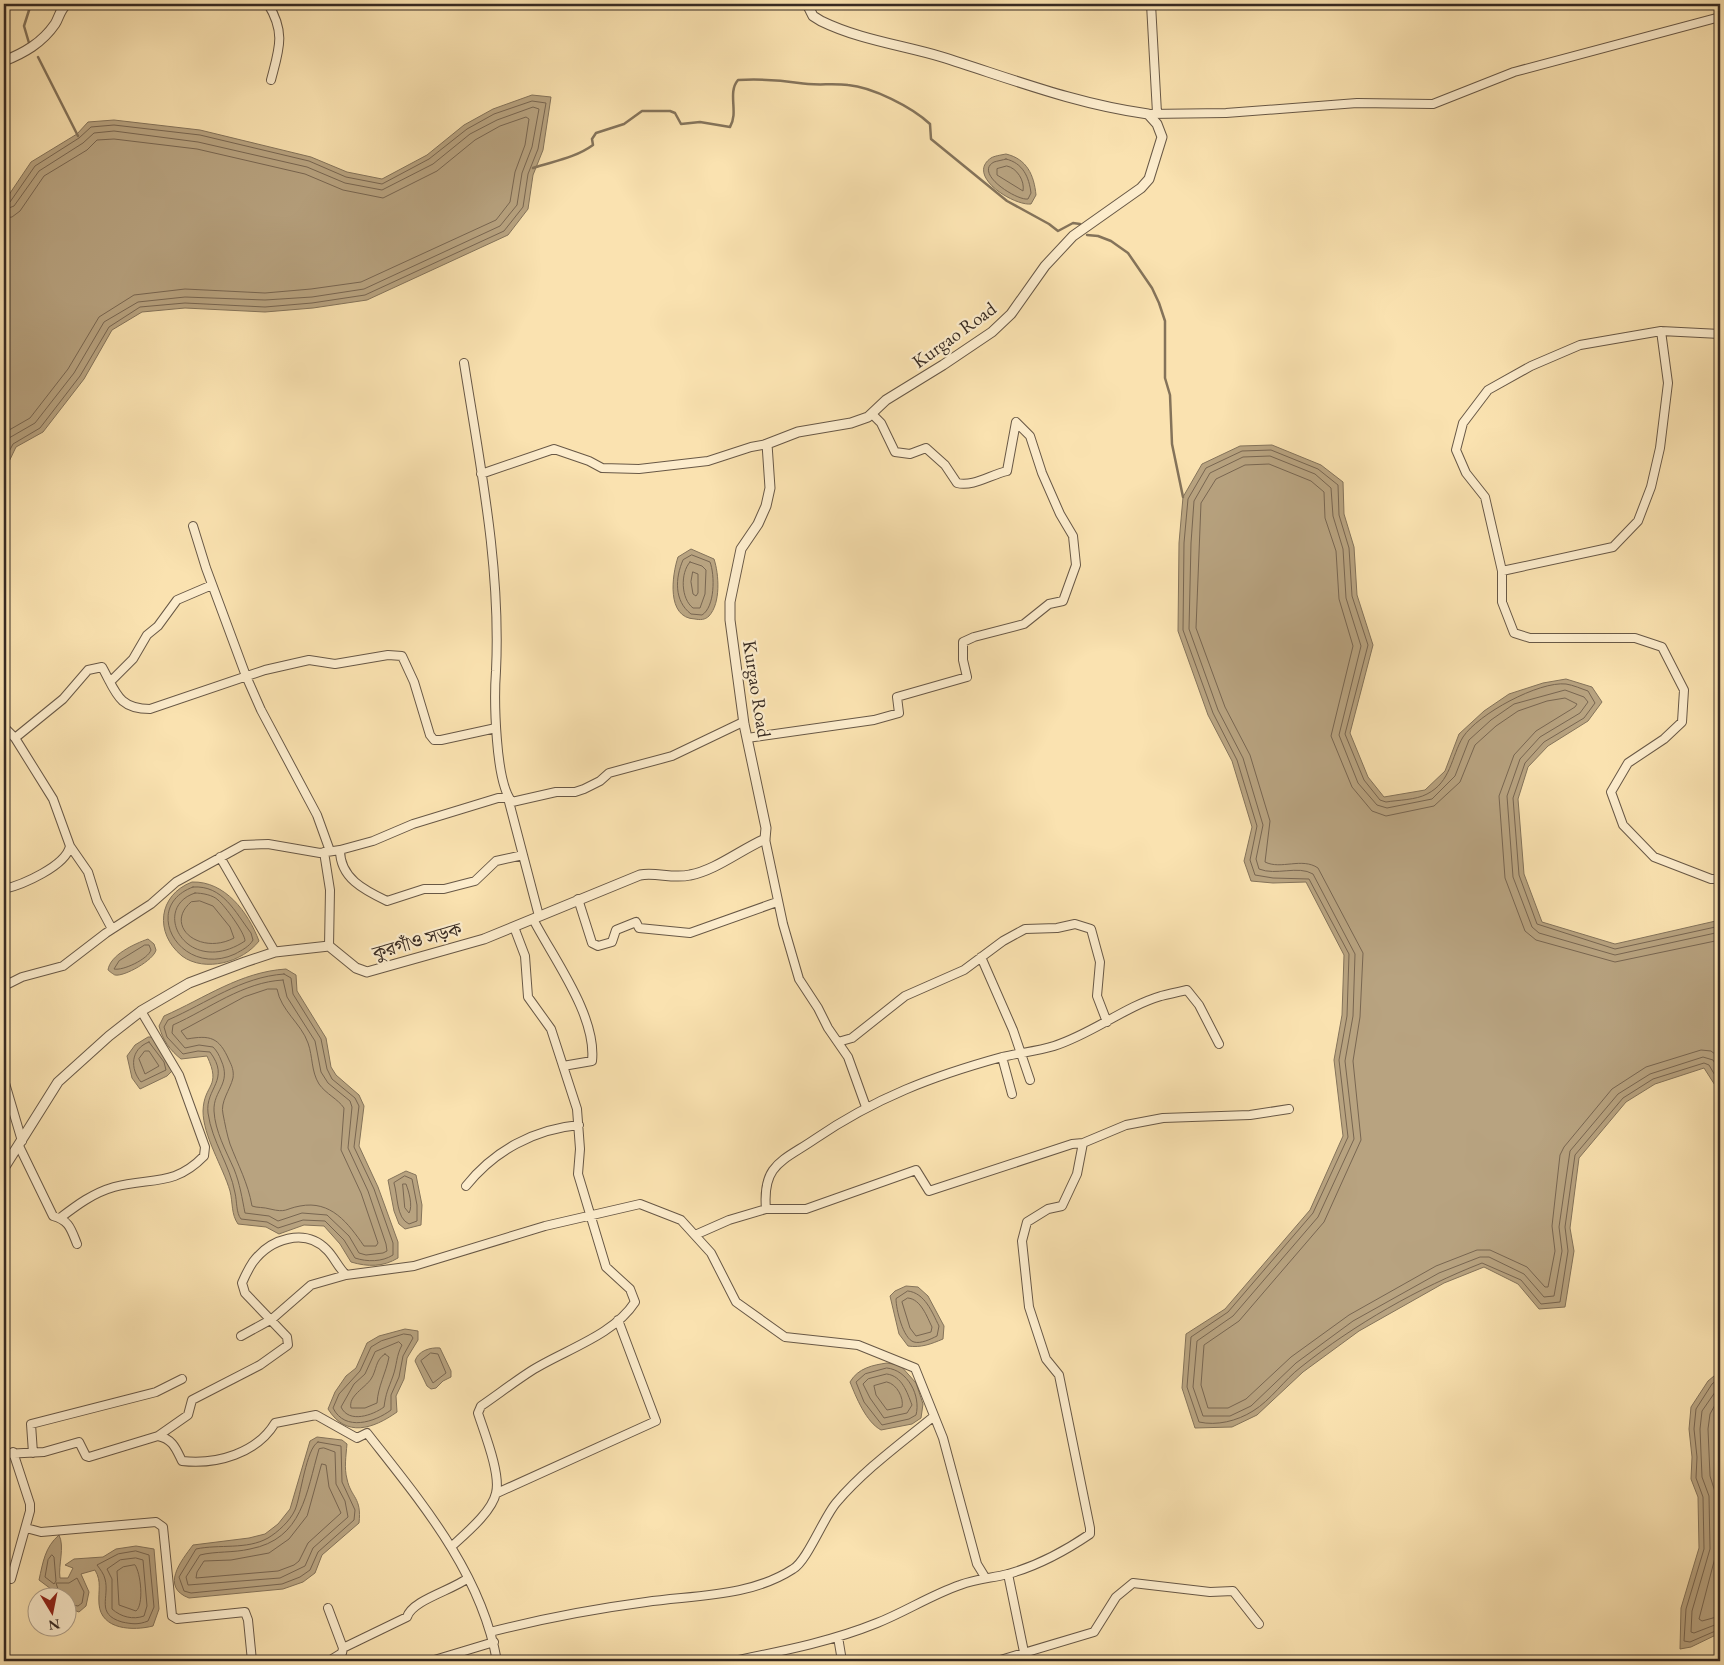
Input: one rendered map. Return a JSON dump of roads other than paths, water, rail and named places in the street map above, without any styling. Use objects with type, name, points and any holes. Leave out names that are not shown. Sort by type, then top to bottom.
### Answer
[{"type":"street","points":[[4,61],[24,53],[44,39],[56,23],[66,4]]},
{"type":"street","points":[[268,4],[278,22],[281,38],[271,80]]},
{"type":"street","points":[[807,4],[813,16],[821,21],[879,42],[943,58],[1081,102],[1153,113],[1226,113],[1357,103],[1433,104],[1514,72],[1720,17]]},
{"type":"street","points":[[1151,4],[1153,113]]},
{"type":"street","name":"Kurgao Road","points":[[764,839],[766,828],[744,722],[731,632],[730,602],[741,549],[758,524],[766,506],[770,488],[767,444],[798,432],[851,423],[872,414],[886,400],[944,365],[992,332],[1011,314],[1046,266],[1073,236],[1141,188],[1149,179],[1162,137],[1153,113]]},
{"type":"street","points":[[1720,334],[1661,331],[1580,345],[1531,366],[1488,390],[1464,424],[1456,450],[1466,474],[1485,497],[1502,571],[1502,602],[1514,633],[1530,638],[1635,638],[1662,647],[1684,690],[1682,722],[1664,739],[1628,762],[1611,792],[1623,825],[1654,857],[1711,879],[1720,879]]},
{"type":"street","points":[[1502,571],[1613,547],[1638,521],[1651,487],[1668,383],[1661,331]]},
{"type":"street","points":[[464,362],[493,550],[497,652],[496,728],[504,784],[523,855],[536,917],[545,943],[554,953],[576,995],[594,1047],[592,1061],[563,1066]]},
{"type":"street","points":[[747,738],[874,720],[899,712],[897,697],[967,677],[963,660],[963,642],[974,637],[1024,624],[1049,604],[1063,601],[1076,565],[1073,536],[1060,514],[1042,473],[1030,436],[1016,422],[1006,471],[990,475],[967,486],[957,484],[945,465],[926,448],[910,454],[896,452],[881,423],[872,414]]},
{"type":"street","points":[[481,474],[554,449],[602,468],[639,469],[708,461],[751,447],[767,444]]},
{"type":"street","points":[[4,1168],[58,1082],[108,1036],[141,1011],[189,983],[275,952],[329,946],[330,890],[327,852],[317,815],[261,710],[246,676],[212,585],[193,526]]},
{"type":"street","points":[[110,682],[133,659],[147,635],[158,626],[177,600],[212,585]]},
{"type":"street","points":[[15,738],[63,698],[88,670],[102,667],[124,704],[135,709],[150,709],[246,676],[309,660],[335,664],[388,655],[402,656],[414,682],[430,735],[434,740],[496,728]]},
{"type":"street","points":[[508,798],[512,802],[556,792],[575,792],[600,781],[610,773],[672,756],[744,722]]},
{"type":"street","points":[[4,727],[15,738],[53,799],[70,846],[88,872],[97,901],[112,929]]},
{"type":"street","points":[[4,986],[22,977],[63,966],[112,929],[151,904],[176,882],[243,845],[254,843],[268,844],[304,852],[340,850],[478,803],[508,798]]},
{"type":"street","points":[[764,839],[777,902],[799,979],[848,1057],[866,1107]]},
{"type":"street","name":"কুরগাঁও সড়ক","points":[[329,946],[356,968],[366,972],[484,939],[640,875],[692,875],[764,839]]},
{"type":"street","points":[[4,889],[37,876],[57,864],[69,851],[70,846]]},
{"type":"street","points":[[340,850],[340,863],[348,876],[369,893],[387,901],[424,889],[444,889],[475,881],[496,862],[523,855]]},
{"type":"street","points":[[220,856],[275,952]]},
{"type":"street","points":[[578,899],[592,943],[598,946],[612,942],[616,930],[636,922],[639,928],[690,933],[777,902]]},
{"type":"street","points":[[838,1042],[852,1038],[905,996],[964,970],[1026,929],[1057,928],[1075,924],[1092,929],[1100,962],[1097,996],[1107,1022]]},
{"type":"street","points":[[452,1547],[473,1527],[497,1493],[495,1472],[478,1414],[481,1406],[532,1370],[601,1332],[628,1312],[635,1302],[630,1289],[606,1267],[592,1215],[578,1174],[577,1109],[551,1029],[528,997],[525,956],[514,927]]},
{"type":"street","points":[[981,957],[1013,1030],[1030,1080]]},
{"type":"street","points":[[766,1209],[764,1189],[776,1164],[866,1107],[906,1087],[1002,1057],[1054,1046],[1160,996],[1187,990],[1199,1004],[1219,1044]]},
{"type":"street","points":[[60,1218],[96,1193],[116,1186],[185,1173],[204,1156],[205,1147],[179,1074],[141,1011]]},
{"type":"street","points":[[1002,1057],[1012,1094]]},
{"type":"street","points":[[4,1080],[21,1143],[53,1216],[70,1224],[77,1244]]},
{"type":"street","points":[[695,1235],[729,1220],[766,1209],[806,1209],[916,1170],[929,1191],[1072,1144],[1083,1144],[1126,1125],[1163,1118],[1250,1115],[1289,1109]]},
{"type":"street","points":[[466,1186],[490,1159],[526,1138],[546,1130],[578,1125]]},
{"type":"street","points":[[733,1661],[815,1645],[838,1637],[877,1623],[959,1585],[985,1577],[1008,1574],[1066,1551],[1090,1534],[1059,1375],[1046,1359],[1029,1307],[1022,1241],[1027,1222],[1048,1209],[1062,1206],[1077,1174],[1083,1144]]},
{"type":"street","points":[[242,1336],[272,1319],[311,1286],[346,1275],[414,1266],[545,1226],[640,1204],[681,1220],[711,1253],[736,1302],[785,1337],[858,1345],[915,1368],[943,1438],[977,1564],[985,1577]]},
{"type":"street","points":[[4,1454],[13,1452],[33,1453],[79,1442],[86,1456],[89,1457],[158,1436],[188,1415],[192,1400],[260,1365],[279,1353],[288,1345],[287,1338],[272,1319],[245,1293],[242,1282],[254,1261],[269,1246],[295,1236],[312,1240],[328,1250],[336,1264],[346,1275]]},
{"type":"street","points":[[497,1493],[656,1421],[618,1320]]},
{"type":"street","points":[[33,1453],[31,1424],[156,1392],[182,1378]]},
{"type":"street","points":[[158,1436],[167,1438],[173,1443],[182,1461],[195,1462],[241,1454],[267,1436],[275,1423],[316,1415],[357,1438],[367,1433],[428,1509],[452,1547],[468,1578],[494,1642],[497,1661]]},
{"type":"street","points":[[490,1632],[578,1612],[647,1601],[723,1594],[766,1582],[795,1568],[835,1504],[881,1459],[933,1417]]},
{"type":"street","points":[[11,1579],[26,1528],[30,1504],[13,1452]]},
{"type":"street","points":[[26,1528],[41,1532],[156,1522],[163,1527],[172,1616],[177,1619],[245,1612],[248,1620],[252,1661]]},
{"type":"street","points":[[1008,1574],[1024,1652]]},
{"type":"street","points":[[343,1648],[407,1617],[409,1611],[422,1601],[456,1587],[468,1578]]},
{"type":"street","points":[[997,1661],[1094,1632],[1116,1597],[1133,1583],[1210,1592],[1233,1591],[1259,1624]]},
{"type":"street","points":[[328,1608],[343,1648],[342,1653],[329,1661]]},
{"type":"street","points":[[838,1637],[842,1661]]},
{"type":"street","points":[[431,1661],[494,1642]]},
{"type":"water","points":[[532,95],[551,97],[543,150],[533,175],[528,209],[508,235],[367,300],[313,308],[265,312],[185,308],[142,312],[112,330],[84,379],[43,432],[16,447],[4,472],[4,202],[31,162],[77,134],[88,122],[114,120],[200,130],[311,157],[347,172],[382,179],[427,155],[464,125],[493,109]]},
{"type":"water","points":[[1006,154],[1013,156],[1024,164],[1031,175],[1036,195],[1031,204],[1014,200],[1004,195],[988,181],[984,173],[985,165],[992,157]]},
{"type":"water","points":[[1272,445],[1321,465],[1343,482],[1344,514],[1354,547],[1357,595],[1373,645],[1350,733],[1368,777],[1384,797],[1425,790],[1445,771],[1459,734],[1484,711],[1509,694],[1543,683],[1566,679],[1592,687],[1602,702],[1588,721],[1548,746],[1528,767],[1518,799],[1524,874],[1542,922],[1615,944],[1720,920],[1720,1093],[1704,1068],[1655,1084],[1626,1102],[1579,1158],[1570,1228],[1574,1251],[1565,1307],[1539,1309],[1518,1284],[1484,1267],[1444,1283],[1359,1331],[1303,1372],[1257,1415],[1232,1427],[1195,1428],[1182,1388],[1186,1334],[1225,1309],[1310,1210],[1343,1136],[1334,1060],[1342,1015],[1344,955],[1306,882],[1273,883],[1251,881],[1244,861],[1252,827],[1232,761],[1208,715],[1178,631],[1179,543],[1183,497],[1202,464],[1240,446]]},
{"type":"water","points":[[691,549],[714,559],[717,572],[716,604],[709,616],[702,619],[686,617],[679,611],[673,594],[674,574],[678,557]]},
{"type":"water","points":[[192,882],[204,883],[215,887],[234,900],[249,919],[259,941],[243,955],[223,963],[201,964],[182,956],[167,937],[164,915],[172,896]]},
{"type":"water","points":[[148,939],[154,944],[156,950],[145,963],[119,975],[114,975],[108,970],[118,955]]},
{"type":"water","points":[[286,969],[296,975],[297,991],[326,1038],[331,1067],[336,1075],[359,1095],[364,1106],[359,1146],[378,1187],[398,1242],[398,1258],[381,1265],[363,1265],[351,1262],[340,1244],[324,1226],[304,1225],[279,1234],[266,1227],[238,1224],[233,1212],[230,1191],[206,1131],[204,1121],[204,1102],[213,1080],[211,1066],[207,1056],[181,1059],[167,1045],[159,1026],[164,1016],[238,980],[269,971]]},
{"type":"water","points":[[148,1037],[152,1037],[173,1070],[167,1076],[140,1089],[132,1078],[127,1056],[135,1045]]},
{"type":"water","points":[[406,1171],[416,1175],[422,1205],[421,1225],[405,1229],[399,1224],[394,1211],[388,1180]]},
{"type":"water","points":[[906,1286],[918,1287],[928,1296],[944,1326],[943,1339],[922,1346],[908,1346],[899,1334],[890,1296],[895,1291]]},
{"type":"water","points":[[405,1329],[418,1331],[418,1340],[407,1358],[404,1379],[396,1396],[397,1412],[379,1423],[360,1428],[343,1424],[328,1409],[335,1392],[346,1376],[356,1368],[367,1343],[379,1336]]},
{"type":"water","points":[[440,1348],[451,1371],[451,1377],[443,1381],[436,1388],[431,1389],[427,1386],[415,1361],[425,1350]]},
{"type":"water","points":[[887,1363],[900,1365],[916,1383],[923,1404],[921,1418],[912,1424],[881,1430],[866,1415],[858,1402],[850,1382],[862,1370]]},
{"type":"water","points":[[1720,1371],[1720,1633],[1691,1647],[1680,1649],[1681,1608],[1699,1548],[1698,1497],[1691,1479],[1692,1457],[1689,1429],[1691,1407],[1708,1381]]},
{"type":"water","points":[[317,1437],[342,1440],[347,1444],[346,1475],[358,1503],[359,1523],[322,1555],[315,1573],[303,1582],[283,1589],[189,1598],[180,1593],[174,1581],[176,1573],[183,1558],[193,1545],[249,1538],[265,1534],[278,1524],[290,1509],[310,1441]]},
{"type":"water","points":[[59,1535],[61,1540],[60,1578],[68,1578],[73,1568],[65,1565],[74,1559],[103,1557],[116,1549],[136,1546],[154,1549],[159,1609],[153,1626],[145,1628],[119,1627],[105,1619],[99,1604],[99,1582],[95,1570],[81,1574],[89,1592],[86,1606],[79,1612],[78,1588],[50,1588],[39,1580],[43,1561],[54,1540]]},
{"type":"waterway","points":[[29,43],[24,26],[31,4]]},
{"type":"waterway","points":[[38,57],[78,136]]},
{"type":"waterway","points":[[533,168],[572,156],[586,149],[593,145],[592,139],[596,133],[624,124],[642,111],[670,111],[675,113],[681,124],[700,122],[730,127],[734,115],[733,91],[738,80],[848,85],[880,94],[913,111],[930,124],[931,139],[1007,201],[1058,231],[1073,223],[1080,224]]},
{"type":"waterway","points":[[1087,235],[1098,236],[1111,241],[1128,253],[1152,288],[1159,303],[1165,321],[1165,378],[1170,395],[1172,444],[1183,497]]}]
